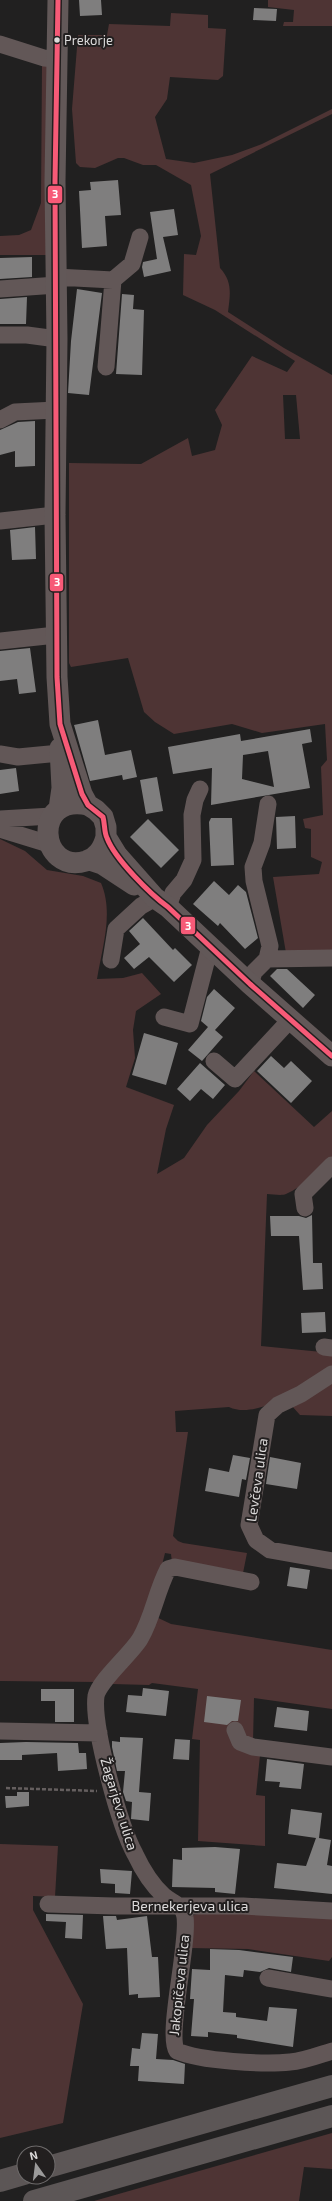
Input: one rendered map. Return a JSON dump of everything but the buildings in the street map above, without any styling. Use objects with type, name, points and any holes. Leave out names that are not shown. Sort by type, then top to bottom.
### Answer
[{"type":"highway","points":[[56,2165],[332,2086]]},
{"type":"highway","points":[[34,2201],[332,2116]]},
{"type":"highway","points":[[0,2181],[16,2176]]},
{"type":"main road","points":[[56,812],[68,804],[78,803],[88,805],[96,810],[103,817],[106,827],[106,837],[101,850],[90,860],[81,863],[71,862],[54,853],[49,844],[47,835],[56,812],[62,788],[56,634],[55,515],[57,339],[55,182],[58,0]]},
{"type":"main road","points":[[60,724],[82,794],[88,805]]},
{"type":"main road","points":[[106,837],[117,855],[162,902],[250,984],[332,1056]]},
{"type":"main road","points":[[90,860],[102,864],[162,902]]},
{"type":"street","points":[[0,44],[44,58],[58,59]]},
{"type":"street","points":[[0,289],[56,281],[113,280],[132,264],[140,237]]},
{"type":"street","points":[[106,367],[113,280]]},
{"type":"street","points":[[0,335],[27,335],[57,339]]},
{"type":"street","points":[[0,420],[15,412],[56,410]]},
{"type":"street","points":[[0,521],[55,515]]},
{"type":"street","points":[[0,641],[56,634]]},
{"type":"street","points":[[0,754],[18,757],[60,753]]},
{"type":"street","points":[[111,960],[116,928],[141,906],[162,902],[173,893],[184,880],[193,860],[192,815],[195,800],[200,789]]},
{"type":"street","points":[[250,984],[254,972],[267,959],[270,946],[254,881],[253,867],[262,843],[268,804]]},
{"type":"street","points":[[0,819],[56,812]]},
{"type":"street","points":[[0,829],[49,844]]},
{"type":"street","points":[[164,1017],[190,1024],[210,947]]},
{"type":"street","points":[[267,959],[332,958]]},
{"type":"street","points":[[214,1061],[235,1079],[290,1020]]},
{"type":"street","points":[[305,1208],[303,1194],[332,1165]]},
{"type":"street","name":"Levčeva ulica","points":[[332,1374],[300,1394],[278,1405],[267,1415],[249,1525],[256,1540],[270,1550],[332,1561]]},
{"type":"street","name":"Žagarjeva ulica","points":[[180,1906],[165,1897],[140,1864],[130,1846],[99,1733],[96,1696],[101,1685],[140,1640],[151,1616],[168,1569],[175,1567],[251,1582]]},
{"type":"street","points":[[235,1730],[240,1742],[254,1747],[332,1757]]},
{"type":"street","points":[[0,1731],[99,1733]]},
{"type":"street","name":"Bernekerjeva ulica","points":[[48,1904],[243,1906],[332,1911]]},
{"type":"street","name":"Jakopičeva ulica","points":[[180,1906],[184,1912],[185,1918],[174,2026],[173,2044],[177,2051],[201,2057],[273,2063],[292,2062],[332,2051]]},
{"type":"street","points":[[268,1978],[332,1989]]},
{"type":"path","points":[[6,1788],[114,1792]]},
{"type":"shaded area","points":[[268,0],[332,0],[332,26],[283,26],[284,22],[293,22],[294,10],[268,7]]},
{"type":"shaded area","points":[[171,13],[208,15],[208,28],[226,29],[223,76],[218,80],[170,77],[167,99],[155,117],[166,159],[194,163],[232,155],[262,144],[332,109],[332,114],[210,174],[220,268],[227,278],[230,289],[228,312],[284,348],[332,375],[332,954],[286,953],[273,877],[319,874],[322,862],[311,857],[311,829],[305,828],[303,819],[323,815],[321,767],[327,760],[325,724],[262,733],[232,724],[174,734],[155,722],[144,712],[128,658],[71,667],[69,663],[69,463],[141,464],[188,438],[192,456],[215,450],[222,425],[215,410],[252,356],[287,372],[295,361],[215,310],[183,295],[184,254],[196,255],[201,236],[191,185],[156,165],[143,165],[124,158],[118,158],[95,168],[80,167],[76,163],[72,109],[78,35],[107,35],[109,24],[170,26]],"holes":[[[283,395],[296,395],[300,439],[285,439]]]},
{"type":"shaded area","points":[[42,63],[47,64],[46,255],[0,255],[0,236],[19,235],[31,230],[41,203]]},
{"type":"shaded area","points":[[0,839],[25,851],[47,870],[83,876],[101,883],[105,894],[107,918],[97,979],[123,978],[142,973],[161,994],[136,1011],[133,1030],[135,1058],[126,1087],[174,1105],[166,1129],[157,1174],[184,1158],[207,1125],[239,1091],[254,1071],[314,1127],[332,1111],[332,1157],[310,1178],[293,1191],[284,1195],[267,1194],[261,1346],[332,1353],[332,1370],[282,1399],[254,1409],[241,1410],[229,1407],[175,1411],[176,1432],[188,1432],[173,1536],[178,1541],[183,1543],[247,1553],[242,1578],[172,1563],[171,1554],[165,1553],[149,1617],[97,1682],[0,1681]]},
{"type":"shaded area","points":[[332,1379],[332,1416],[300,1415],[291,1405]]},
{"type":"shaded area","points":[[154,1616],[171,1624],[332,1650],[332,1709],[254,1698],[253,1742],[261,1745],[256,1795],[265,1796],[265,1846],[198,1841],[200,1740],[192,1739],[198,1689],[152,1683],[149,1685],[112,1684]]},
{"type":"shaded area","points":[[0,1844],[58,1846],[55,1897],[33,1896],[33,1910],[83,2004],[63,2123],[0,2138]]},
{"type":"shaded area","points":[[211,1911],[332,1916],[332,1957],[329,1961],[248,1949],[190,1948],[192,1917],[194,1915]]},
{"type":"shaded area","points":[[332,2133],[332,2169],[304,2167],[299,2201],[94,2201]]},
{"type":"transit line","name":"3","points":[[58,0],[55,181],[57,677],[60,724],[82,794],[88,805],[103,817],[107,838],[117,856],[125,866],[152,894],[168,907],[250,984],[332,1056]]},
{"type":"place","name":"Prekorje","points":[[57,40]]}]
